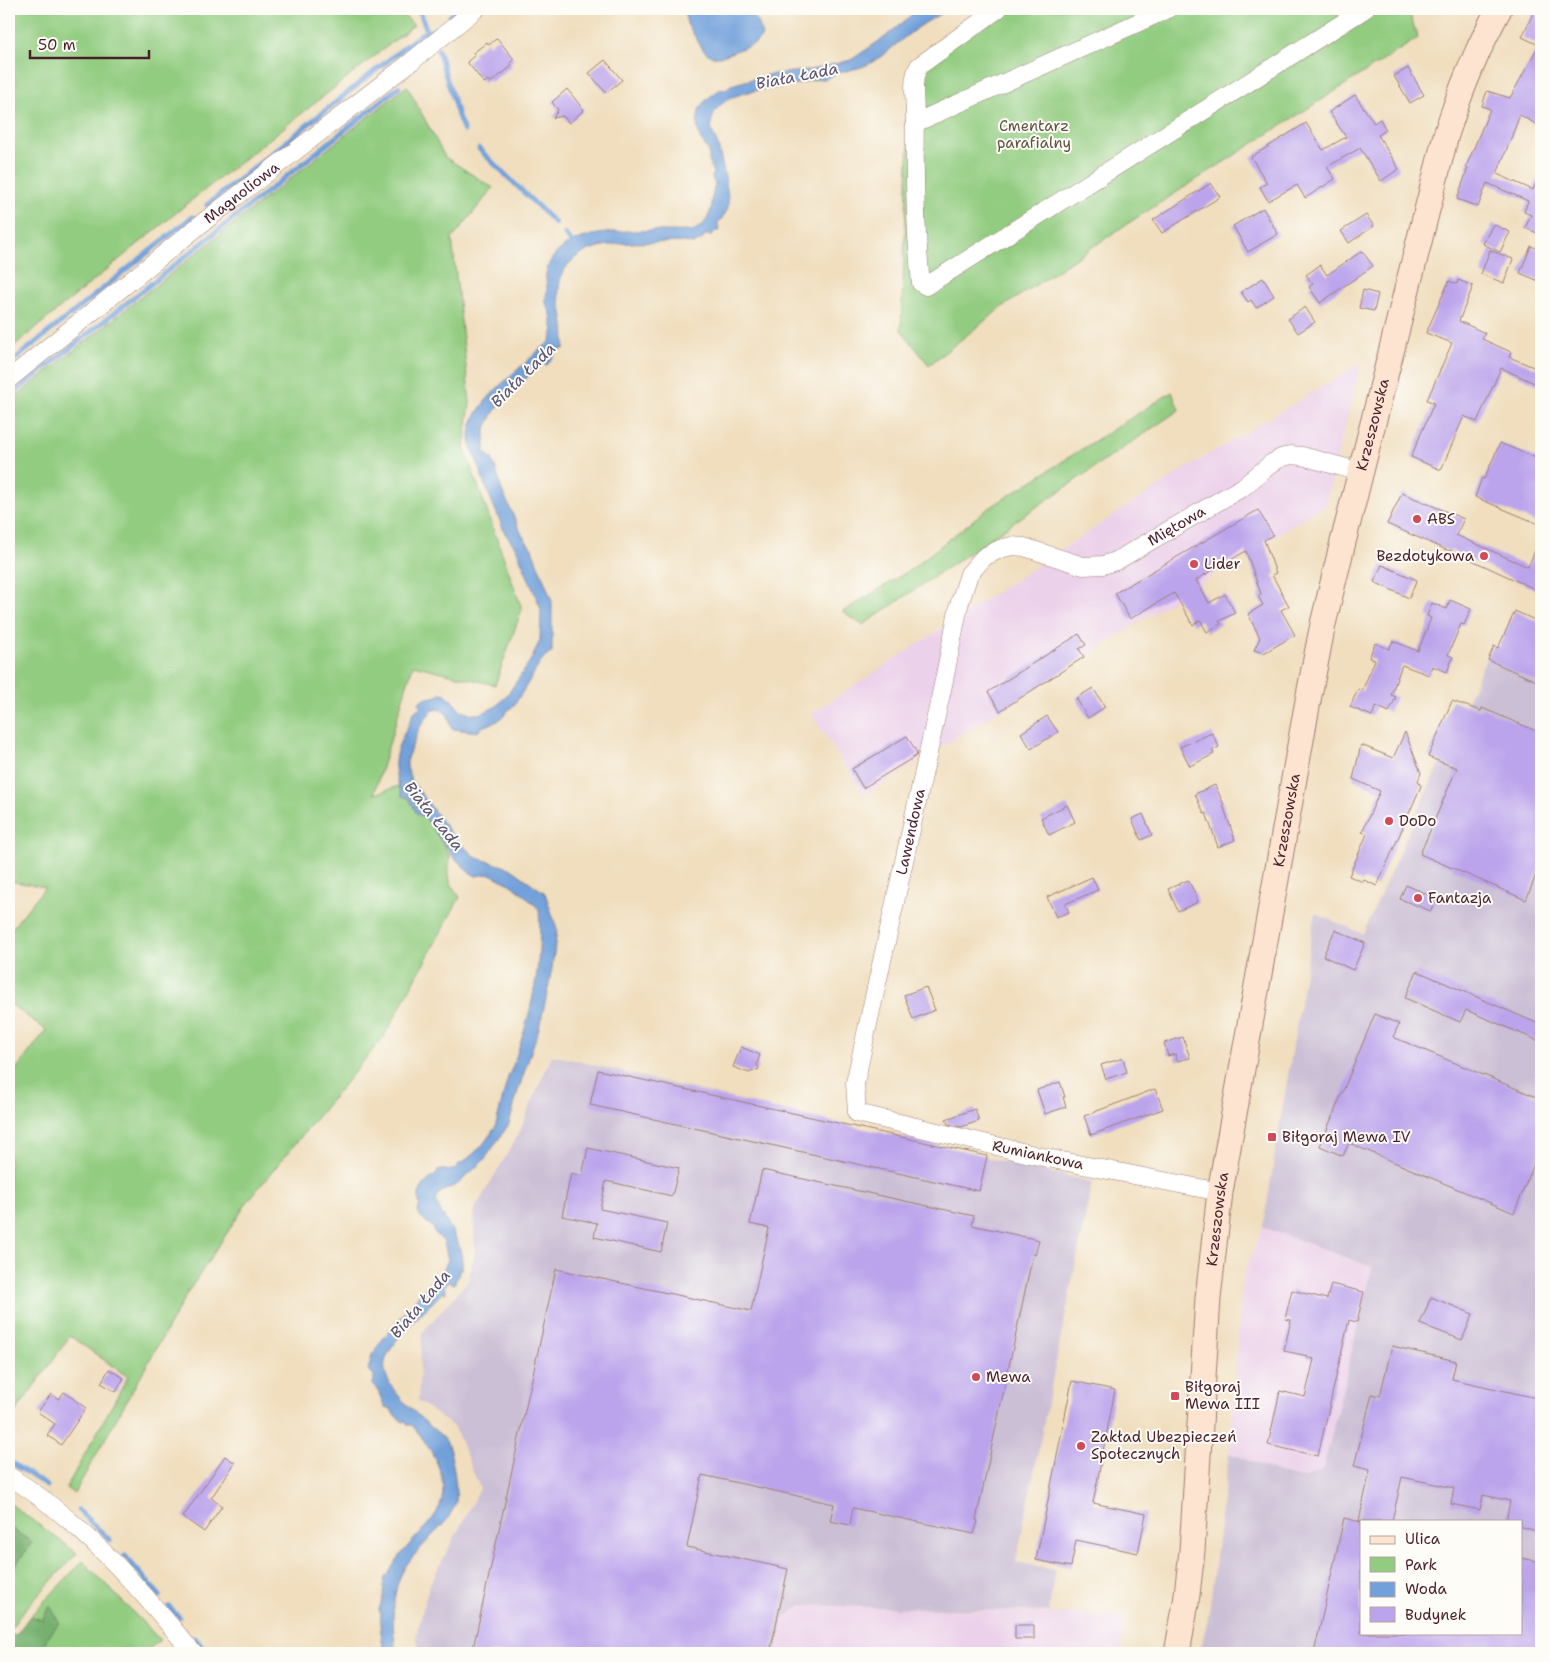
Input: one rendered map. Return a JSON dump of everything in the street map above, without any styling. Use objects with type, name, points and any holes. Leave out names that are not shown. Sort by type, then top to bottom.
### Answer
[{"type":"main road","name":"Krzeszowska","points":[[1177,1653],[1191,1561],[1208,1298],[1220,1192],[1309,695],[1325,615],[1446,134],[1473,61],[1499,9]]},
{"type":"street","name":"Magnoliowa","points":[[9,379],[206,220],[412,61],[476,9]]},
{"type":"street","points":[[998,9],[919,66],[917,70],[915,80],[915,123],[918,243],[921,283],[926,286],[1365,9]]},
{"type":"street","points":[[915,123],[1168,9]]},
{"type":"street","name":"Miętowa","points":[[984,557],[1000,548],[1019,546],[1084,566],[1103,565],[1116,561],[1243,487],[1281,458],[1291,455],[1302,456],[1361,472]]},
{"type":"street","name":"Lawendowa","points":[[857,1113],[855,1083],[959,605],[969,574],[984,557]]},
{"type":"street","name":"Rumiankowa","points":[[857,1113],[1047,1158],[1220,1192]]},
{"type":"street","points":[[9,1476],[62,1514],[98,1545],[154,1605],[193,1653]]},
{"type":"shaded area","points":[[1361,363],[1325,507],[1318,509],[865,795],[811,714],[1177,474]]},
{"type":"shaded area","points":[[1492,645],[1541,663],[1541,1653],[1200,1653],[1209,1612],[1229,1453],[1280,1473],[1303,1478],[1323,1470],[1372,1267],[1263,1227],[1315,913],[1363,934]]},
{"type":"shaded area","points":[[552,1055],[1092,1182],[1016,1562],[1055,1570],[1049,1612],[801,1605],[784,1618],[775,1653],[421,1653],[416,1636],[429,1586],[480,1489],[455,1428],[418,1401],[422,1333],[468,1281],[475,1251],[473,1212],[517,1137]]},
{"type":"shaded area","points":[[1263,1227],[1372,1267],[1323,1470],[1303,1478],[1280,1473],[1229,1453],[1242,1279]]},
{"type":"shaded area","points":[[801,1605],[1123,1615],[1121,1653],[775,1653],[784,1618]]},
{"type":"green space","points":[[9,9],[398,9],[414,25],[188,203],[9,350]]},
{"type":"green space","name":"Cmentarz parafialny","points":[[990,9],[1408,9],[1418,38],[1127,224],[1001,308],[929,365],[901,330],[912,66]]},
{"type":"green space","points":[[407,86],[445,157],[493,188],[452,239],[470,403],[464,447],[522,609],[495,685],[413,665],[374,794],[399,786],[403,796],[409,797],[417,814],[425,817],[450,855],[449,878],[460,897],[385,1035],[248,1201],[188,1292],[74,1494],[66,1488],[128,1377],[70,1336],[9,1421],[9,1079],[46,1030],[9,1003],[9,932],[45,887],[9,881],[9,402]]},
{"type":"green space","points":[[1172,392],[1179,410],[863,625],[842,612],[910,570],[986,510]]},
{"type":"green space","points":[[9,1503],[77,1553],[21,1614],[9,1631],[9,1574],[32,1542],[9,1529]]},
{"type":"green space","points":[[9,1529],[32,1542],[9,1574]]},
{"type":"green space","points":[[83,1561],[160,1640],[144,1653],[37,1653],[59,1622],[50,1607],[42,1620],[30,1616]]},
{"type":"green space","points":[[50,1606],[59,1622],[37,1653],[9,1653],[9,1634],[16,1635],[30,1616],[42,1620]]},
{"type":"water","points":[[687,9],[749,9],[759,24],[762,36],[756,43],[720,57],[711,56],[704,51],[687,24],[685,14]]},
{"type":"water","name":"Biała Łada","points":[[922,9],[949,9],[923,24],[869,64],[826,79],[816,79],[742,94],[721,104],[714,113],[711,124],[727,187],[728,207],[718,222],[719,231],[715,231],[712,235],[704,235],[703,239],[693,244],[684,242],[609,245],[591,250],[576,258],[564,270],[559,288],[565,339],[564,349],[558,350],[547,365],[538,366],[494,412],[485,430],[485,453],[492,459],[501,488],[522,535],[532,549],[552,601],[552,652],[542,660],[515,704],[498,721],[482,727],[478,732],[451,728],[448,715],[437,709],[431,711],[420,727],[407,758],[407,767],[411,780],[455,839],[477,858],[510,868],[545,893],[557,929],[552,968],[539,1028],[509,1124],[485,1159],[458,1184],[437,1196],[436,1203],[458,1242],[462,1269],[458,1270],[459,1274],[454,1284],[448,1282],[444,1286],[446,1293],[443,1292],[400,1337],[388,1354],[385,1362],[388,1380],[394,1389],[409,1407],[446,1441],[452,1461],[456,1497],[448,1519],[404,1569],[399,1580],[394,1604],[396,1653],[384,1653],[380,1625],[381,1614],[379,1610],[385,1590],[383,1587],[385,1577],[403,1552],[433,1518],[440,1506],[443,1494],[439,1469],[428,1446],[412,1425],[408,1425],[406,1421],[403,1422],[394,1415],[391,1409],[385,1407],[376,1387],[371,1384],[374,1381],[374,1375],[368,1370],[372,1355],[382,1340],[422,1291],[443,1270],[448,1260],[444,1242],[434,1232],[433,1227],[421,1218],[417,1211],[420,1205],[420,1191],[425,1183],[437,1174],[438,1170],[456,1169],[458,1165],[481,1147],[495,1128],[508,1077],[526,1025],[534,993],[538,959],[539,909],[508,883],[490,874],[476,876],[466,870],[456,860],[425,817],[417,814],[409,798],[402,796],[395,771],[399,744],[412,714],[421,706],[419,703],[422,699],[438,696],[440,693],[446,694],[461,711],[471,714],[480,714],[497,706],[521,675],[532,658],[540,640],[541,609],[516,548],[505,533],[483,480],[471,443],[472,425],[477,413],[495,390],[551,340],[554,329],[551,314],[546,303],[546,273],[554,256],[568,244],[587,237],[609,232],[692,231],[706,221],[712,205],[715,184],[712,178],[713,173],[709,161],[709,151],[700,139],[697,125],[699,110],[706,100],[719,90],[726,89],[731,85],[767,75],[810,70],[851,60]]},
{"type":"building","points":[[1535,9],[1541,9],[1541,127],[1520,115],[1497,174],[1533,190],[1541,171],[1541,222],[1537,233],[1525,228],[1531,215],[1524,212],[1528,201],[1487,183],[1478,207],[1457,199],[1468,168],[1466,167],[1490,109],[1482,106],[1487,91],[1510,98],[1539,45],[1522,37]]},
{"type":"building","points":[[497,38],[514,59],[510,63],[512,66],[491,82],[488,80],[484,83],[467,62],[475,55],[473,53],[487,42],[489,45]]},
{"type":"building","points":[[605,60],[622,80],[606,93],[589,73]]},
{"type":"building","points":[[1408,68],[1424,95],[1410,103],[1394,76]]},
{"type":"building","points":[[567,89],[584,110],[569,123],[563,116],[553,118],[558,110],[552,102]]},
{"type":"building","points":[[1355,95],[1374,123],[1380,119],[1386,130],[1378,135],[1399,169],[1381,181],[1360,148],[1327,167],[1335,179],[1305,198],[1297,185],[1268,201],[1260,187],[1267,183],[1251,157],[1306,123],[1323,150],[1346,137],[1329,112]]},
{"type":"building","points":[[1211,183],[1220,197],[1162,233],[1153,220]]},
{"type":"building","points":[[1263,208],[1278,234],[1248,252],[1233,226]]},
{"type":"building","points":[[1366,215],[1374,226],[1349,243],[1341,231]]},
{"type":"building","points":[[1493,224],[1510,232],[1500,252],[1483,244]]},
{"type":"building","points":[[1531,246],[1541,250],[1541,282],[1520,273]]},
{"type":"building","points":[[1490,250],[1513,259],[1504,283],[1481,274]]},
{"type":"building","points":[[1362,251],[1373,266],[1320,303],[1309,287],[1313,284],[1306,275],[1320,265],[1327,275]]},
{"type":"building","points":[[1263,278],[1274,296],[1256,308],[1251,300],[1248,302],[1241,292]]},
{"type":"building","points":[[1458,280],[1473,286],[1459,321],[1485,333],[1482,339],[1511,352],[1509,357],[1541,370],[1541,386],[1501,368],[1477,422],[1464,416],[1441,470],[1411,457],[1434,403],[1427,400],[1452,343],[1426,333],[1449,281],[1457,284]]},
{"type":"building","points":[[1363,290],[1378,294],[1374,311],[1359,308]]},
{"type":"building","points":[[1305,307],[1315,322],[1298,333],[1288,319]]},
{"type":"building","points":[[1500,443],[1541,460],[1541,525],[1475,497],[1482,478],[1484,479]]},
{"type":"building","points":[[1402,493],[1464,519],[1456,535],[1528,567],[1541,537],[1541,592],[1450,550],[1387,524]]},
{"type":"building","points":[[1258,510],[1273,535],[1264,540],[1276,573],[1272,575],[1289,606],[1281,610],[1295,635],[1264,653],[1254,650],[1260,638],[1248,614],[1263,605],[1258,596],[1261,594],[1246,551],[1196,580],[1209,603],[1225,594],[1235,613],[1219,621],[1221,624],[1207,632],[1200,620],[1193,625],[1174,593],[1130,619],[1115,593]]},
{"type":"building","points":[[1382,565],[1417,580],[1409,598],[1374,582]]},
{"type":"building","points":[[1450,600],[1471,609],[1464,625],[1461,624],[1448,655],[1453,657],[1447,672],[1432,666],[1429,675],[1402,665],[1391,695],[1396,697],[1389,712],[1376,706],[1372,716],[1350,707],[1358,689],[1362,691],[1375,660],[1369,658],[1375,643],[1389,649],[1393,641],[1418,651],[1431,618],[1427,616],[1432,603],[1447,609]]},
{"type":"building","points":[[1515,611],[1541,623],[1541,683],[1488,660],[1494,646],[1498,648]]},
{"type":"building","points":[[1079,634],[1086,645],[1079,649],[1084,657],[1000,711],[988,692]]},
{"type":"building","points":[[1093,688],[1105,707],[1088,718],[1076,698]]},
{"type":"building","points":[[1452,701],[1481,711],[1482,708],[1541,733],[1541,863],[1526,900],[1420,854],[1457,768],[1428,757]]},
{"type":"building","points":[[1047,716],[1058,732],[1031,749],[1021,733]]},
{"type":"building","points":[[1405,732],[1421,773],[1418,781],[1421,786],[1377,886],[1349,876],[1367,834],[1362,832],[1380,791],[1353,779],[1361,745],[1393,758]]},
{"type":"building","points":[[1212,733],[1219,747],[1212,750],[1214,754],[1190,766],[1180,747]]},
{"type":"building","points":[[907,736],[917,753],[916,756],[863,788],[852,769]]},
{"type":"building","points":[[1215,785],[1224,805],[1235,840],[1218,847],[1206,813],[1204,814],[1195,794]]},
{"type":"building","points":[[1067,805],[1075,822],[1049,835],[1041,818]]},
{"type":"building","points":[[1143,814],[1152,835],[1141,840],[1132,819]]},
{"type":"building","points":[[1092,877],[1098,890],[1065,904],[1069,912],[1056,917],[1047,897]]},
{"type":"building","points":[[1188,880],[1198,902],[1178,911],[1168,889]]},
{"type":"building","name":"Fantazja","points":[[1406,885],[1436,898],[1431,911],[1400,899]]},
{"type":"building","points":[[1335,930],[1365,943],[1353,970],[1323,956]]},
{"type":"building","points":[[1417,971],[1541,1025],[1541,1042],[1466,1010],[1460,1022],[1405,998]]},
{"type":"building","points":[[926,987],[935,1010],[913,1019],[904,995]]},
{"type":"building","points":[[1375,1014],[1399,1024],[1393,1037],[1541,1099],[1541,1147],[1514,1213],[1349,1143],[1343,1156],[1320,1146]]},
{"type":"building","points":[[1183,1037],[1190,1058],[1177,1061],[1175,1054],[1168,1056],[1164,1043]]},
{"type":"building","points":[[741,1047],[760,1055],[757,1064],[759,1069],[749,1073],[733,1067]]},
{"type":"building","points":[[1123,1058],[1127,1072],[1106,1079],[1101,1065]]},
{"type":"building","points":[[598,1070],[987,1156],[979,1191],[590,1105]]},
{"type":"building","points":[[1060,1082],[1066,1107],[1045,1114],[1037,1090]]},
{"type":"building","points":[[1155,1089],[1163,1109],[1091,1135],[1084,1116]]},
{"type":"building","points":[[975,1109],[979,1121],[961,1127],[948,1124],[946,1119]]},
{"type":"building","points":[[588,1148],[679,1168],[672,1196],[606,1181],[600,1209],[667,1223],[661,1252],[594,1237],[597,1223],[562,1216],[571,1173],[582,1176]]},
{"type":"building","points":[[762,1170],[974,1216],[972,1225],[1039,1240],[1035,1255],[1033,1254],[974,1534],[853,1508],[850,1525],[830,1521],[834,1504],[702,1475],[687,1547],[788,1569],[770,1653],[472,1653],[556,1269],[751,1311],[769,1228],[750,1224]]},
{"type":"building","points":[[1331,1284],[1364,1292],[1357,1322],[1349,1320],[1318,1456],[1268,1445],[1280,1391],[1305,1397],[1314,1359],[1284,1351],[1291,1320],[1285,1319],[1292,1290],[1327,1299]]},
{"type":"building","points":[[1431,1297],[1473,1314],[1462,1340],[1420,1324]]},
{"type":"building","points":[[1392,1346],[1456,1361],[1452,1379],[1541,1399],[1541,1532],[1522,1527],[1522,1520],[1506,1520],[1510,1501],[1483,1495],[1480,1510],[1451,1504],[1454,1488],[1402,1477],[1392,1520],[1359,1521],[1370,1470],[1354,1466],[1372,1394],[1380,1396]]},
{"type":"building","points":[[109,1369],[124,1378],[116,1392],[101,1383]]},
{"type":"building","name":"Zakład Ubezpieczeń Społecznych","points":[[1072,1381],[1115,1390],[1093,1503],[1146,1514],[1138,1553],[1076,1540],[1071,1567],[1036,1560]]},
{"type":"building","points":[[64,1392],[86,1408],[61,1445],[47,1435],[55,1424],[38,1412],[51,1394],[59,1399]]},
{"type":"building","points":[[225,1456],[235,1463],[211,1498],[222,1506],[204,1532],[183,1517]]},
{"type":"building","points":[[1344,1518],[1360,1522],[1360,1634],[1522,1634],[1522,1558],[1541,1562],[1541,1653],[1314,1653]]},
{"type":"building","points":[[1015,1625],[1034,1625],[1034,1639],[1015,1639]]},
{"type":"waterway","points":[[419,9],[428,34]]},
{"type":"waterway","points":[[450,16],[459,9]]},
{"type":"waterway","points":[[207,205],[421,34],[435,30],[440,26]]},
{"type":"waterway","points":[[438,50],[464,131]]},
{"type":"waterway","points":[[11,395],[399,87]]},
{"type":"waterway","points":[[479,149],[555,223]]},
{"type":"waterway","points":[[9,364],[192,217]]},
{"type":"waterway","points":[[565,234],[575,247]]},
{"type":"waterway","points":[[9,1461],[47,1486]]},
{"type":"waterway","points":[[78,1510],[110,1540]]},
{"type":"waterway","points":[[125,1556],[160,1596]]},
{"type":"waterway","points":[[169,1607],[179,1617]]},
{"type":"waterway","points":[[195,1638],[208,1653]]},
{"type":"place","name":"ABS","points":[[1417,519]]},
{"type":"place","name":"Bezdotykowa","points":[[1484,556]]},
{"type":"place","name":"Lider","points":[[1194,564]]},
{"type":"place","name":"DoDo","points":[[1389,821]]},
{"type":"place","name":"Fantazja","points":[[1418,898]]},
{"type":"place","name":"Biłgoraj Mewa IV","points":[[1272,1137]]},
{"type":"place","name":"Mewa","points":[[976,1377]]},
{"type":"place","name":"Biłgoraj Mewa III","points":[[1175,1396]]},
{"type":"place","name":"Zakład Ubezpieczeń Społecznych","points":[[1081,1446]]}]
